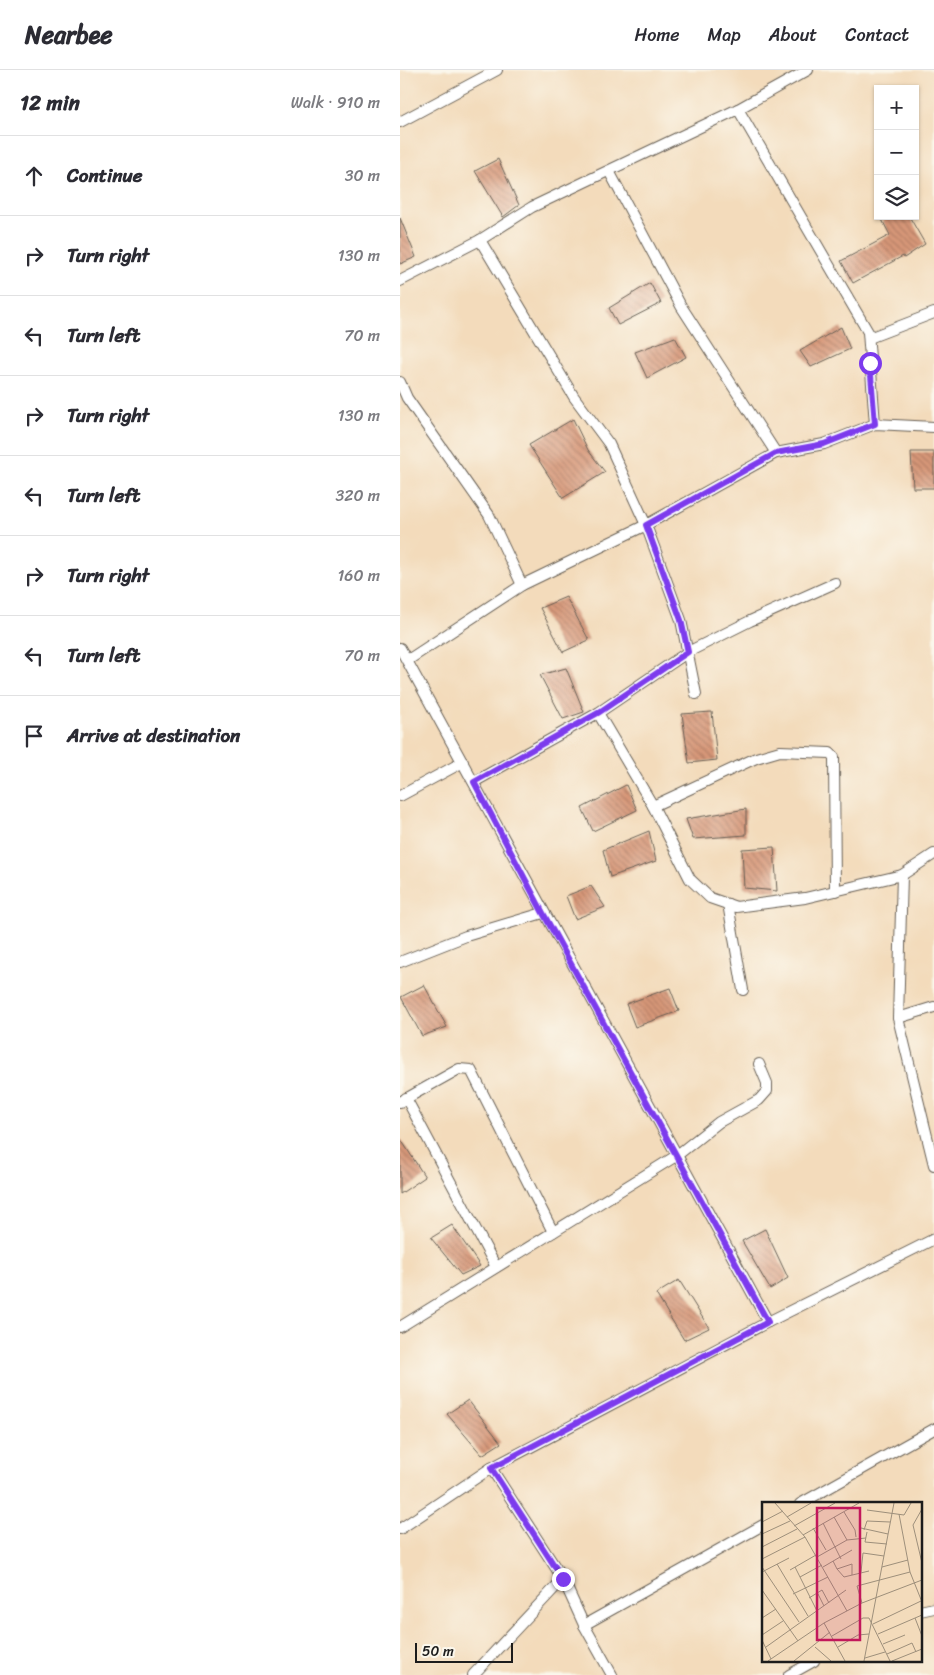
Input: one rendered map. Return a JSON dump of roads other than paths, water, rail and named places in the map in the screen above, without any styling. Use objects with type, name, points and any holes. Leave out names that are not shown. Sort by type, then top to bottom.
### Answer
[{"type":"street","points":[[400,122],[497,70]]},
{"type":"street","points":[[400,281],[480,240],[532,207],[738,109],[808,70]]},
{"type":"street","points":[[738,109],[868,332],[875,424]]},
{"type":"street","points":[[608,171],[681,306],[776,453]]},
{"type":"street","points":[[480,240],[574,397],[609,444],[646,525],[681,620],[696,694]]},
{"type":"street","points":[[869,338],[934,313]]},
{"type":"street","points":[[400,382],[408,398],[489,515],[522,584]]},
{"type":"street","points":[[408,660],[522,584],[646,525],[776,453],[824,444],[875,424],[934,426]]},
{"type":"street","points":[[474,782],[598,713],[688,652],[750,621],[835,583]]},
{"type":"street","points":[[400,648],[768,1322]]},
{"type":"street","points":[[598,713],[653,806],[690,879],[710,898],[736,907],[805,898],[902,875],[934,854]]},
{"type":"street","points":[[653,806],[756,758],[780,751],[830,753],[834,757],[836,891]]},
{"type":"street","points":[[400,796],[463,762]]},
{"type":"street","points":[[902,875],[898,1018],[934,1165]]},
{"type":"street","points":[[728,904],[744,990]]},
{"type":"street","points":[[400,962],[466,936],[543,913]]},
{"type":"street","points":[[898,1018],[934,1007]]},
{"type":"street","points":[[402,1322],[554,1232],[676,1156],[719,1122],[759,1100],[767,1091],[767,1083],[759,1064]]},
{"type":"street","points":[[496,1267],[403,1100],[459,1069],[465,1068],[470,1070],[554,1232]]},
{"type":"street","points":[[400,1529],[491,1468],[768,1322],[934,1239]]},
{"type":"street","points":[[804,1502],[934,1428]]},
{"type":"street","points":[[491,1468],[563,1579],[584,1626],[612,1675]]},
{"type":"street","points":[[584,1626],[762,1526]]},
{"type":"street","points":[[473,1675],[563,1579]]},
{"type":"street","points":[[789,1675],[812,1662]]}]
